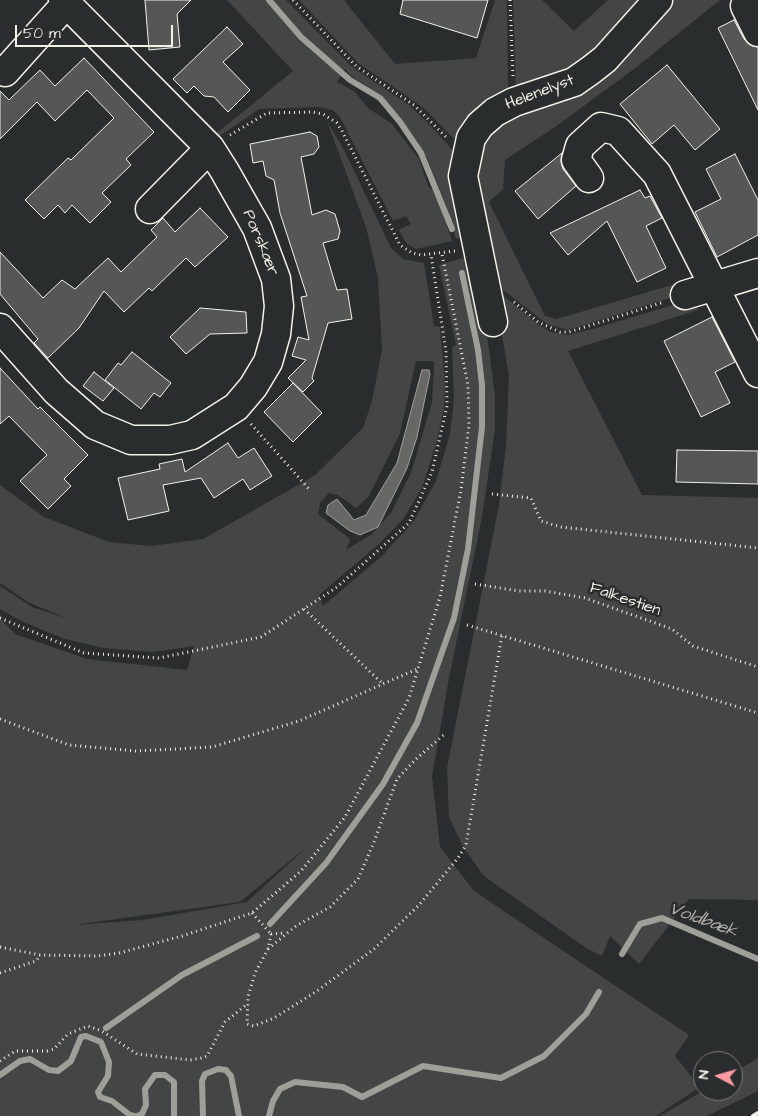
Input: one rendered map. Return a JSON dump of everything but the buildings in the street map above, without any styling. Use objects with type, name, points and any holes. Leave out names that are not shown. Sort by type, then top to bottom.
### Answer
[{"type":"street","name":"Helenelyst","points":[[493,322],[464,176],[471,138],[480,125],[494,112],[514,102],[574,82],[592,70],[605,59],[658,0]]},
{"type":"street","points":[[751,0],[745,6],[758,32]]},
{"type":"street","name":"Porskær","points":[[0,328],[56,391],[95,425],[131,440],[170,440],[192,435],[236,407],[253,386],[268,362],[276,334],[279,306],[271,264],[257,228],[210,148],[65,2],[5,72]]},
{"type":"street","points":[[589,178],[576,160],[580,146],[601,127],[618,130],[657,174],[758,373]]},
{"type":"street","points":[[150,209],[210,148]]},
{"type":"street","points":[[685,296],[758,273]]},
{"type":"path","points":[[293,0],[356,66],[414,105],[466,159]]},
{"type":"path","points":[[510,0],[514,102]]},
{"type":"path","points":[[210,148],[267,112],[312,112],[323,114],[337,123],[342,131],[400,245],[412,253],[431,255],[477,246]]},
{"type":"path","points":[[0,947],[40,955],[98,956],[120,953],[182,936],[252,912],[301,872],[345,817],[409,698],[440,597],[462,490],[469,425],[468,385],[462,344],[442,254]]},
{"type":"path","points":[[0,618],[84,653],[159,658],[261,637],[337,587],[409,524],[432,472],[447,406],[446,350],[431,255]]},
{"type":"path","points":[[487,286],[493,285],[538,322],[560,332],[569,332],[685,296]]},
{"type":"path","points":[[236,407],[309,489]]},
{"type":"path","points":[[492,494],[531,498],[541,522],[561,527],[758,548]]},
{"type":"path","name":"Falkestien","points":[[475,584],[519,591],[545,591],[585,598],[672,629],[693,646],[758,666]]},
{"type":"path","points":[[304,608],[383,684]]},
{"type":"path","points":[[467,625],[758,713]]},
{"type":"path","points":[[271,934],[268,949],[255,973],[247,1004],[247,1024],[254,1026],[274,1018],[333,980],[374,949],[419,904],[458,858],[466,845],[502,636]]},
{"type":"path","points":[[0,719],[69,745],[136,751],[212,747],[300,721],[418,669]]},
{"type":"path","points":[[268,949],[286,933],[330,907],[358,879],[397,779],[416,759],[446,734]]},
{"type":"path","points":[[252,912],[271,934]]},
{"type":"path","points":[[271,934],[286,933]]},
{"type":"path","points":[[0,973],[36,962],[40,955]]},
{"type":"path","points":[[0,1061],[15,1051],[47,1051],[54,1049],[68,1034],[88,1026],[102,1031],[137,1054],[190,1060],[201,1058],[206,1056],[225,1022],[247,1004]]},
{"type":"shaded area","points":[[227,0],[286,0],[351,66],[409,105],[426,121],[458,156],[462,237],[456,239],[445,203],[427,158],[414,137],[382,97],[350,75],[345,69],[337,82],[355,92],[368,108],[392,124],[419,159],[428,186],[436,194],[452,241],[416,249],[406,243],[399,230],[411,224],[406,216],[393,221],[340,117],[333,110],[318,107],[259,109],[214,140],[211,138],[293,71]]},
{"type":"shaded area","points":[[299,0],[344,0],[395,64],[476,58],[495,0],[507,0],[508,93],[463,139],[453,138],[424,108],[358,63]]},
{"type":"shaded area","points":[[513,0],[542,0],[574,31],[608,0],[650,0],[573,75],[516,93]]},
{"type":"shaded area","points":[[670,0],[720,0],[634,69],[555,127],[505,160],[503,189],[489,202],[545,316],[557,319],[685,281],[689,292],[568,330],[547,324],[492,281],[476,201],[476,152],[482,137]]},
{"type":"shaded area","points":[[327,121],[344,150],[391,248],[403,259],[424,263],[434,326],[440,327],[445,384],[444,408],[437,441],[422,488],[403,519],[379,544],[319,595],[323,606],[383,555],[414,521],[436,481],[450,434],[454,400],[452,347],[456,345],[439,265],[462,258],[474,261],[486,327],[495,395],[495,429],[482,517],[449,678],[432,776],[440,847],[474,891],[689,1035],[675,1056],[693,1078],[693,1092],[656,1116],[0,1116],[0,618],[15,634],[87,659],[187,670],[194,646],[154,652],[104,648],[65,639],[21,621],[0,609],[0,586],[32,607],[68,619],[28,602],[0,583],[0,485],[44,517],[109,542],[151,546],[203,539],[314,476],[363,428],[372,401],[382,350],[378,278],[366,227]],"holes":[[[416,361],[434,361],[432,402],[411,473],[391,513],[372,534],[346,550],[350,539],[318,514],[320,503],[329,493],[338,495],[356,508],[369,496],[400,433]],[[309,845],[247,902],[143,920],[73,925],[240,902]]]},
{"type":"shaded area","points":[[494,288],[539,325],[551,332],[567,335],[693,299],[698,310],[568,351],[642,495],[758,498],[758,900],[689,899],[639,964],[610,936],[602,956],[586,948],[484,876],[463,847],[449,817],[447,768],[499,505],[506,446],[509,376]]},
{"type":"shaded area","points":[[422,370],[429,370],[430,374],[417,437],[407,468],[378,527],[360,535],[350,531],[326,513],[328,505],[337,499],[354,520],[366,515],[397,463]]},
{"type":"shaded area","points":[[758,1058],[758,1091],[743,1098],[743,1067]]},
{"type":"shaded area","points":[[693,1097],[693,1101],[738,1101],[707,1116],[660,1116]]},
{"type":"waterway","points":[[269,0],[301,37],[350,80],[380,98],[400,122],[421,153],[452,229]]},
{"type":"waterway","points":[[270,924],[326,863],[383,784],[417,723],[454,618],[468,549],[482,427],[482,385],[478,350],[462,273]]},
{"type":"waterway","name":"Voldbæk","points":[[622,954],[640,924],[662,918],[758,959]]},
{"type":"waterway","points":[[106,1028],[182,975],[257,936]]},
{"type":"waterway","name":"Voldbæk","points":[[269,1116],[273,1101],[280,1089],[295,1082],[343,1087],[362,1097],[423,1066],[501,1078],[544,1056],[586,1014],[599,992]]},
{"type":"waterway","name":"Voldbæk","points":[[0,1075],[20,1061],[30,1059],[49,1070],[58,1071],[71,1061],[81,1037],[86,1036],[101,1042],[109,1062],[108,1076],[98,1092],[100,1097],[112,1101],[130,1115],[135,1116]]},
{"type":"waterway","name":"Voldbæk","points":[[203,1116],[202,1081],[205,1074],[218,1069],[226,1070],[231,1076],[239,1116]]},
{"type":"waterway","name":"Voldbæk","points":[[137,1116],[142,1114],[146,1105],[145,1089],[155,1075],[165,1075],[174,1082],[174,1116]]},
{"type":"railway","points":[[753,1116],[758,1113]]}]
